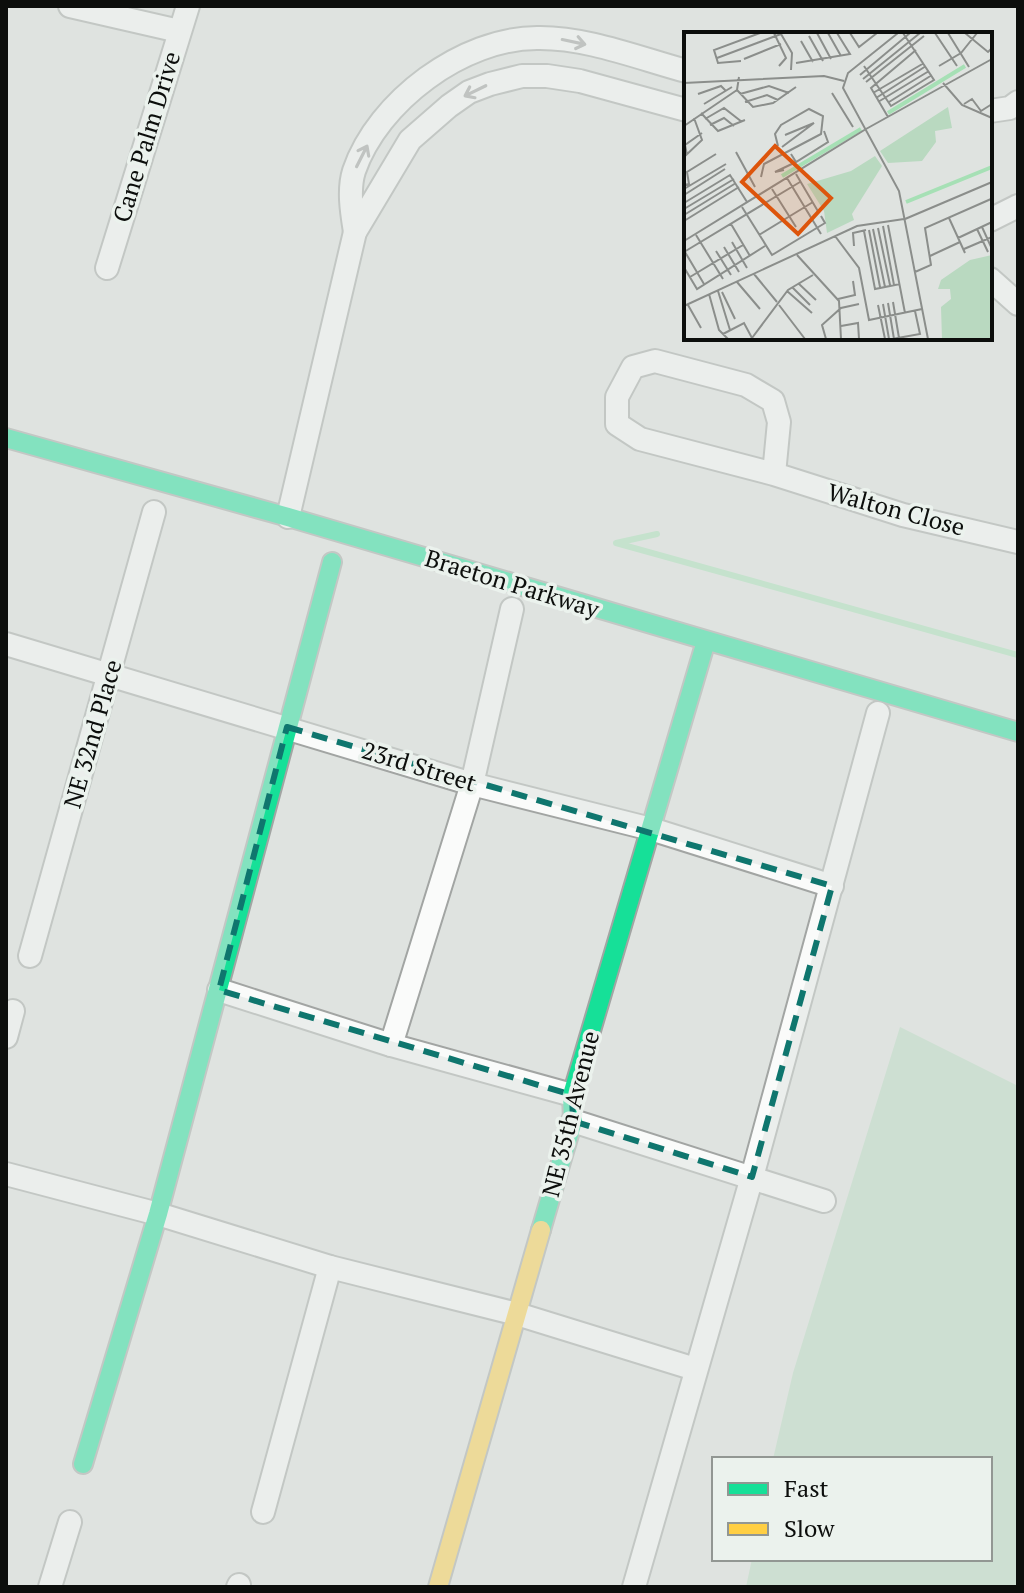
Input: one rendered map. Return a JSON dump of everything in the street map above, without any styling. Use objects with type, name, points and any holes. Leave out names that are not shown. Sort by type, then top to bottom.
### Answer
[{"type":"street","points":[[70,6],[179,31]]},
{"type":"street","name":"Cane Palm Drive","points":[[107,268],[188,6]]},
{"type":"street","points":[[355,232],[351,207],[353,173],[378,125],[398,103],[460,57],[498,42],[536,38],[568,40],[684,70]]},
{"type":"street","points":[[288,517],[355,232],[410,140],[469,92],[522,76],[580,81],[684,109]]},
{"type":"street","points":[[992,123],[1006,107]]},
{"type":"street","points":[[992,219],[1018,206]]},
{"type":"street","points":[[992,281],[1018,304]]},
{"type":"street","name":"Walton Close","points":[[774,474],[779,422],[773,401],[746,385],[655,361],[633,367],[617,397],[617,424],[640,439],[774,474],[903,515],[1018,542]]},
{"type":"street","name":"Braeton Parkway","points":[[6,438],[288,517],[1018,732]]},
{"type":"street","name":"NE 32nd Place","points":[[30,956],[154,512]]},
{"type":"street","points":[[83,1464],[158,1214],[332,562]]},
{"type":"street","points":[[391,1045],[472,784],[512,609]]},
{"type":"street","name":"NE 35th Avenue","points":[[438,1587],[573,1121],[572,1095],[706,641]]},
{"type":"street","name":"23rd Street","points":[[6,644],[472,784],[651,829],[832,886]]},
{"type":"street","points":[[634,1587],[752,1177],[878,713]]},
{"type":"street","points":[[219,990],[391,1045],[572,1095]]},
{"type":"street","points":[[6,1037],[13,1011]]},
{"type":"street","points":[[573,1121],[824,1201]]},
{"type":"street","points":[[6,1174],[158,1214],[330,1267],[517,1314],[695,1369]]},
{"type":"street","points":[[263,1512],[330,1267]]},
{"type":"street","points":[[50,1587],[70,1522]]},
{"type":"highlighted area","points":[[287,727],[832,886],[752,1177],[573,1121],[572,1095],[219,990]]},
{"type":"green space","points":[[900,1027],[1018,1086],[1018,1587],[746,1587],[752,1561],[992,1561],[992,1457],[773,1457],[793,1373]]},
{"type":"waterway","points":[[657,534],[616,543],[1018,655]]},
{"type":"traffic: fast","points":[[6,438],[288,517],[1018,732]]},
{"type":"traffic: fast","points":[[83,1464],[158,1214],[332,562]]},
{"type":"traffic: fast","points":[[541,1230],[573,1121],[572,1095],[706,641]]},
{"type":"traffic: slow","points":[[438,1587],[541,1230]]}]
